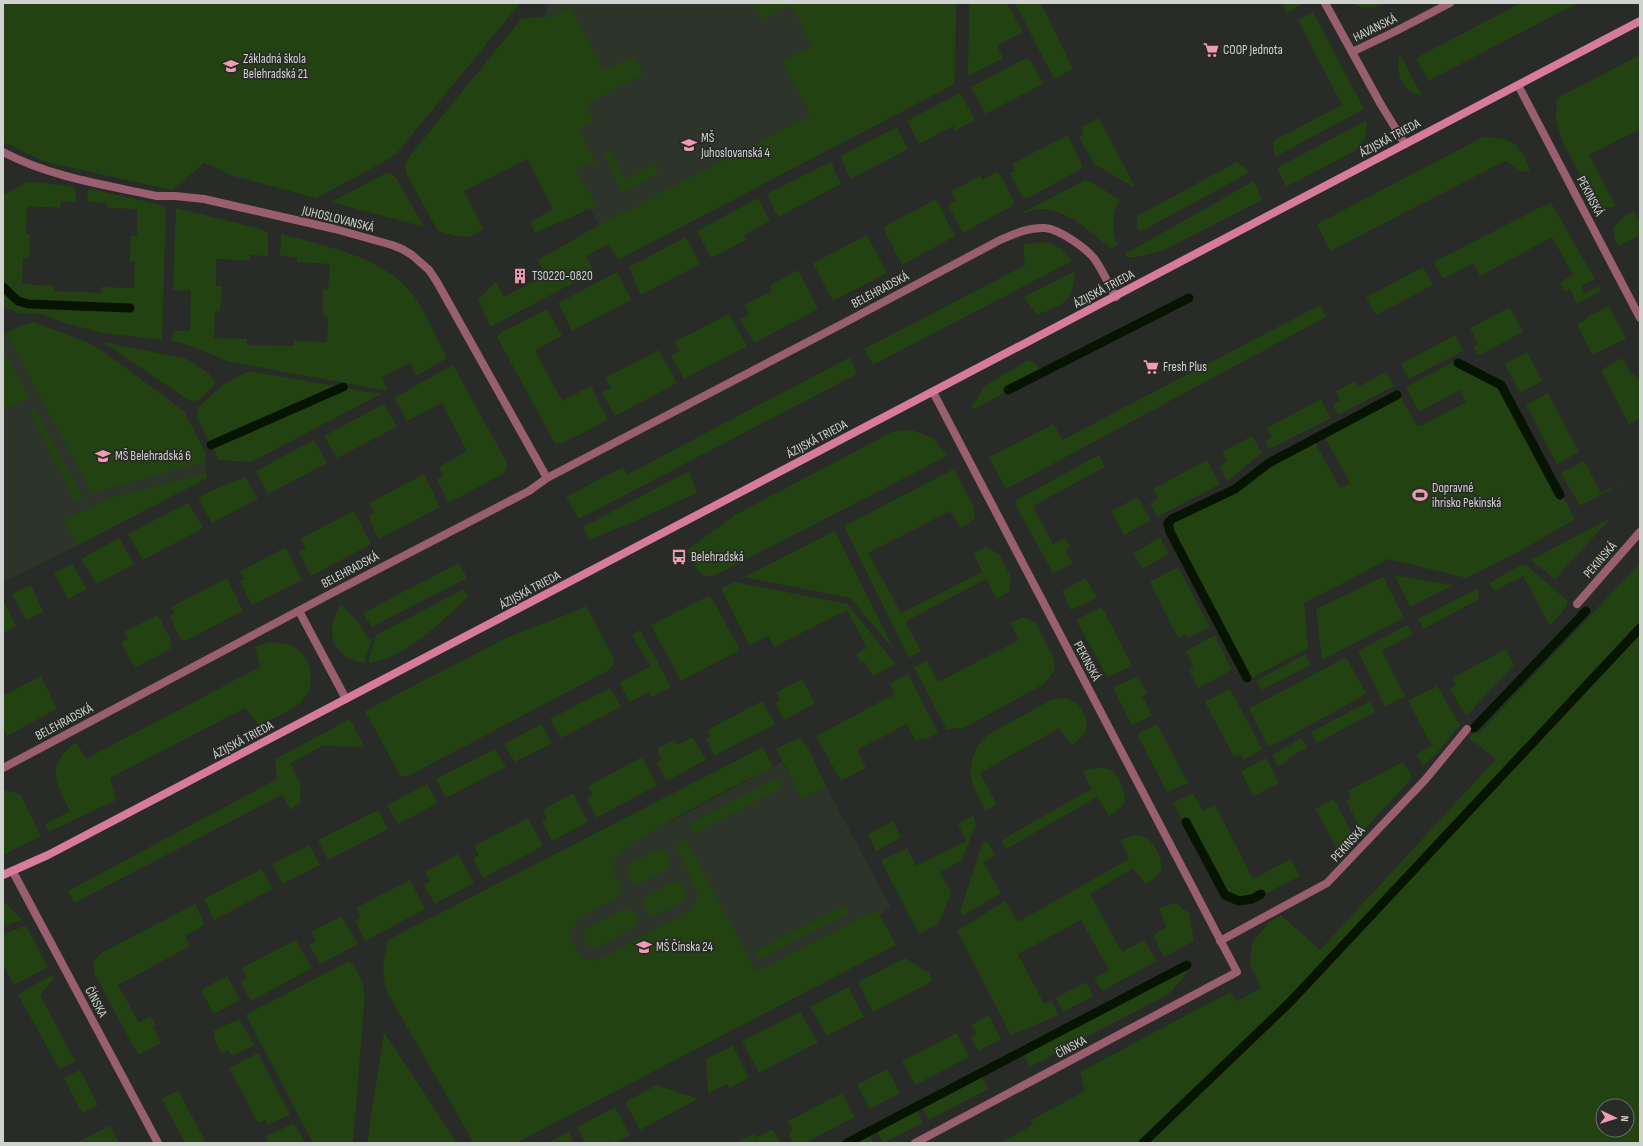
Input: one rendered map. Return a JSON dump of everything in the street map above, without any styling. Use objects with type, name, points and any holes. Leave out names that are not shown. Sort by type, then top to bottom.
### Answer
[{"type":"street","points":[[1326,3],[1404,144]]},
{"type":"street","name":"HAVANSKÁ","points":[[1352,52],[1450,3]]},
{"type":"street","name":"ÁZIJSKÁ TRIEDA","points":[[3,876],[48,855],[1116,297],[1640,21]]},
{"type":"street","name":"PEKINSKÁ","points":[[1518,85],[1640,318]]},
{"type":"street","name":"JUHOSLOVANSKÁ","points":[[3,152],[19,161],[53,173],[157,196],[181,196],[204,199],[335,229],[402,249],[412,255],[429,270],[437,282],[547,478]]},
{"type":"street","name":"BELEHRADSKÁ","points":[[3,768],[529,491],[547,478],[844,323],[986,246],[1023,231],[1045,228],[1055,230],[1072,240],[1095,260],[1116,297]]},
{"type":"street","name":"PEKINSKÁ","points":[[933,392],[1237,972]]},
{"type":"street","name":"PEKINSKÁ","points":[[1577,604],[1640,532]]},
{"type":"street","points":[[299,611],[346,699]]},
{"type":"street","name":"PEKINSKÁ","points":[[1220,941],[1327,883],[1425,780],[1467,729]]},
{"type":"street","name":"ČÍNSKA","points":[[12,872],[158,1143]]},
{"type":"street","name":"ČÍNSKA","points":[[916,1143],[1237,972]]},
{"type":"shaded area","name":"MŠ Juhoslovanská 4","points":[[548,3],[946,3],[946,80],[599,225],[506,59],[544,17]]},
{"type":"shaded area","name":"MŠ Belehradská 6","points":[[27,323],[205,459],[207,478],[3,582],[3,334]]},
{"type":"shaded area","name":"MŠ Čínska 24","points":[[782,762],[802,799],[826,786],[891,908],[879,915],[888,930],[488,1125],[403,964]]},
{"type":"green space","name":"Základná škola Belehradská 21","points":[[3,3],[520,3],[397,153],[382,163],[316,198],[226,174],[220,169],[204,163],[172,190],[45,162],[3,142]]},
{"type":"green space","points":[[753,3],[956,3],[955,81],[951,86],[618,260],[609,244],[586,256],[594,272],[490,327],[478,300],[494,283],[496,282],[504,297],[545,275],[538,260],[599,225],[811,115],[785,67],[784,60],[812,46],[790,4],[762,20]]},
{"type":"green space","points":[[969,3],[1007,3],[1023,32],[997,45],[1003,58],[968,76]]},
{"type":"green space","points":[[1015,3],[1041,3],[1073,69],[1054,79]]},
{"type":"green space","points":[[1282,3],[1303,3],[1287,13]]},
{"type":"green space","points":[[1354,3],[1389,3],[1366,8],[1358,6]]},
{"type":"green space","points":[[1521,3],[1578,3],[1428,81],[1416,58]]},
{"type":"green space","points":[[570,7],[604,70],[633,56],[644,74],[586,104],[594,121],[578,129],[596,162],[575,168],[596,206],[535,233],[530,222],[553,209],[527,159],[464,191],[483,229],[470,237],[455,236],[438,231],[407,175],[405,165],[409,157],[522,18],[551,17]]},
{"type":"green space","points":[[1313,12],[1364,109],[1275,157],[1273,141],[1342,105],[1298,20]]},
{"type":"green space","points":[[1400,54],[1422,96],[1409,90],[1401,81],[1398,68]]},
{"type":"green space","points":[[1640,55],[1640,129],[1589,155],[1616,206],[1610,208],[1605,207],[1595,201],[1563,143],[1556,121],[1557,98]]},
{"type":"green space","points":[[1024,59],[1031,61],[1043,84],[985,114],[971,87]]},
{"type":"green space","points":[[960,93],[975,120],[956,130],[953,126],[919,144],[907,121]]},
{"type":"green space","points":[[1099,118],[1134,185],[1132,186],[1094,164],[1079,137],[1084,134],[1081,127]]},
{"type":"green space","points":[[1367,120],[1365,138],[1355,151],[1286,187],[1277,168]]},
{"type":"green space","points":[[897,127],[908,149],[851,179],[840,156]]},
{"type":"green space","points":[[1068,135],[1082,165],[1081,169],[1030,197],[1025,198],[1021,195],[1010,173],[1015,171],[1012,164]]},
{"type":"green space","points":[[1483,137],[1502,139],[1514,143],[1522,153],[1530,170],[1526,172],[1520,171],[1505,161],[1330,251],[1317,224]]},
{"type":"green space","points":[[610,150],[625,179],[654,164],[659,173],[622,193],[604,153]]},
{"type":"green space","points":[[831,162],[841,184],[778,217],[767,194]]},
{"type":"green space","points":[[1237,162],[1250,172],[1140,232],[1137,228],[1137,216]]},
{"type":"green space","points":[[998,171],[1014,201],[1012,206],[963,233],[948,205],[956,201],[951,191],[980,176],[982,180]]},
{"type":"green space","points":[[386,173],[392,174],[397,179],[424,227],[331,202]]},
{"type":"green space","points":[[1085,180],[1093,183],[1120,200],[1115,211],[1113,222],[1114,234],[1118,245],[1111,249],[1079,223],[1062,214],[1042,209],[1033,210],[1018,215]]},
{"type":"green space","points":[[1254,181],[1262,200],[1162,251],[1137,257],[1128,257],[1125,254]]},
{"type":"green space","points":[[24,182],[75,187],[76,202],[61,202],[60,208],[27,206],[26,233],[30,234],[29,258],[23,258],[22,284],[54,286],[54,291],[101,293],[101,287],[134,288],[135,261],[130,261],[131,236],[137,236],[137,209],[107,208],[107,203],[87,202],[88,190],[92,189],[161,205],[166,208],[162,340],[103,333],[69,324],[40,314],[19,313],[3,307],[3,195],[22,185]]},
{"type":"green space","points":[[758,198],[770,221],[744,235],[746,240],[711,258],[697,231]]},
{"type":"green space","points":[[936,199],[955,236],[902,265],[883,227]]},
{"type":"green space","points":[[1551,203],[1595,279],[1581,286],[1585,293],[1599,286],[1601,291],[1577,304],[1570,289],[1565,292],[1560,282],[1573,275],[1552,237],[1480,276],[1474,263],[1443,279],[1434,262]]},
{"type":"green space","points":[[176,208],[262,229],[267,232],[268,256],[250,255],[250,260],[216,259],[216,286],[222,286],[220,311],[215,311],[214,338],[247,339],[247,345],[294,346],[294,341],[327,342],[328,316],[323,315],[323,290],[328,290],[330,264],[297,262],[297,257],[280,256],[281,234],[354,255],[371,262],[388,272],[402,283],[419,303],[447,358],[416,376],[410,363],[382,377],[388,391],[231,362],[187,345],[172,341],[173,331],[190,331],[191,291],[173,290]]},
{"type":"green space","points":[[1634,211],[1640,222],[1640,235],[1619,246],[1615,239],[1613,228],[1622,218]]},
{"type":"green space","points":[[867,235],[887,273],[833,301],[813,263]]},
{"type":"green space","points":[[686,237],[700,264],[641,295],[629,267]]},
{"type":"green space","points":[[1043,242],[1060,248],[1072,261],[873,365],[864,349],[1025,265],[1023,245]]},
{"type":"green space","points":[[1423,267],[1433,285],[1376,315],[1366,297]]},
{"type":"green space","points":[[798,270],[818,309],[754,343],[740,319],[749,315],[744,305],[772,291],[769,286]]},
{"type":"green space","points":[[1075,271],[1072,290],[1066,301],[1057,307],[1037,315],[1024,297]]},
{"type":"green space","points":[[617,272],[631,300],[572,331],[558,303]]},
{"type":"green space","points":[[1320,305],[1326,317],[1006,489],[989,457],[1054,424],[1062,440]]},
{"type":"green space","points":[[1609,306],[1626,338],[1592,355],[1577,325],[1586,320],[1585,318]]},
{"type":"green space","points":[[1510,307],[1523,332],[1480,355],[1477,354],[1474,347],[1478,343],[1470,328]]},
{"type":"green space","points":[[547,309],[562,336],[535,350],[562,401],[591,386],[608,420],[563,443],[557,444],[553,440],[497,337],[500,333]]},
{"type":"green space","points":[[729,314],[747,346],[684,379],[671,356],[680,351],[674,342]]},
{"type":"green space","points":[[33,322],[85,341],[101,350],[184,411],[205,452],[205,462],[92,493],[6,332]]},
{"type":"green space","points":[[1455,335],[1463,351],[1409,379],[1401,364]]},
{"type":"green space","points":[[103,342],[187,359],[208,373],[215,381],[215,384],[199,400],[194,401],[187,399]]},
{"type":"green space","points":[[3,350],[29,397],[3,411]]},
{"type":"green space","points":[[659,350],[677,383],[615,416],[602,392],[611,388],[605,378]]},
{"type":"green space","points":[[1527,352],[1542,381],[1520,393],[1505,364]]},
{"type":"green space","points":[[850,357],[857,374],[579,519],[566,497],[622,467],[628,474]]},
{"type":"green space","points":[[1622,358],[1630,372],[1640,379],[1640,418],[1629,424],[1601,370]]},
{"type":"green space","points":[[1028,360],[1032,361],[1043,371],[975,409],[972,408],[985,386]]},
{"type":"green space","points":[[1457,360],[1503,383],[1575,519],[1520,551],[1466,578],[1389,559],[1304,603],[1308,648],[1246,681],[1168,533],[1166,523],[1169,519],[1231,487],[1258,466],[1312,437],[1340,488],[1350,483],[1322,432],[1398,392],[1417,426],[1421,426],[1466,402],[1460,390],[1421,411],[1418,410],[1406,387]]},
{"type":"green space","points":[[453,365],[506,461],[507,468],[503,474],[448,503],[437,479],[443,476],[439,467],[467,451],[442,403],[407,421],[394,398]]},
{"type":"green space","points":[[250,371],[381,394],[251,462],[219,460],[198,419],[197,409],[228,382]]},
{"type":"green space","points":[[1386,372],[1394,386],[1338,415],[1333,405],[1340,401],[1336,391],[1355,381],[1358,387]]},
{"type":"green space","points":[[1548,393],[1579,452],[1557,464],[1526,405]]},
{"type":"green space","points":[[1321,399],[1331,418],[1269,449],[1265,442],[1272,437],[1267,428]]},
{"type":"green space","points":[[384,404],[397,427],[337,458],[324,436]]},
{"type":"green space","points":[[35,409],[83,498],[75,502],[30,412]]},
{"type":"green space","points":[[912,430],[933,438],[947,456],[716,575],[706,577],[697,570],[686,551],[735,515],[892,432]]},
{"type":"green space","points":[[1252,436],[1262,453],[1227,481],[1219,466],[1227,462],[1222,452]]},
{"type":"green space","points":[[314,440],[327,463],[268,494],[256,471]]},
{"type":"green space","points":[[1099,455],[1105,467],[1033,506],[1053,544],[1065,538],[1070,547],[1065,550],[1073,564],[1053,573],[1016,506],[1016,500]]},
{"type":"green space","points":[[1207,460],[1220,484],[1157,517],[1150,503],[1158,498],[1153,489]]},
{"type":"green space","points":[[1584,461],[1601,493],[1640,474],[1580,506],[1561,473]]},
{"type":"green space","points":[[954,469],[974,507],[975,518],[961,528],[950,511],[868,553],[901,613],[982,572],[974,553],[986,547],[999,554],[1011,577],[1009,592],[997,599],[986,579],[905,622],[921,651],[909,658],[844,526]]},
{"type":"green space","points":[[689,471],[697,493],[589,540],[583,527]]},
{"type":"green space","points":[[206,473],[207,478],[78,545],[64,520],[107,499]]},
{"type":"green space","points":[[424,474],[440,507],[379,539],[368,516],[375,512],[369,503]]},
{"type":"green space","points":[[245,477],[258,499],[212,523],[198,498],[215,489]]},
{"type":"green space","points":[[1138,497],[1151,520],[1124,535],[1111,511]]},
{"type":"green space","points":[[188,503],[203,528],[143,560],[128,534]]},
{"type":"green space","points":[[354,511],[371,544],[311,576],[299,552],[306,548],[300,539]]},
{"type":"green space","points":[[1611,518],[1555,579],[1531,560]]},
{"type":"green space","points":[[835,531],[894,650],[850,598],[744,577]]},
{"type":"green space","points":[[1160,537],[1169,554],[1142,569],[1134,553]]},
{"type":"green space","points":[[119,538],[134,564],[97,584],[81,559]]},
{"type":"green space","points":[[286,547],[302,580],[252,605],[240,581],[244,579],[240,571]]},
{"type":"green space","points":[[459,563],[467,578],[372,627],[363,613]]},
{"type":"green space","points":[[1640,563],[1640,1143],[1000,1143],[1033,1125],[1031,1120],[1085,1091],[1080,1072],[1230,992],[1237,1001],[1261,988],[1250,965],[1252,943],[1269,922],[1281,915],[1320,950],[1496,759],[1469,738],[1476,730],[1478,734]]},
{"type":"green space","points":[[72,564],[87,589],[68,599],[54,573]]},
{"type":"green space","points":[[1521,565],[1527,566],[1568,601],[1566,607],[1550,626],[1523,576],[1494,591],[1489,583]]},
{"type":"green space","points":[[1178,567],[1210,627],[1188,638],[1186,634],[1178,638],[1150,582]]},
{"type":"green space","points":[[1394,575],[1453,585],[1410,607]]},
{"type":"green space","points":[[1383,577],[1404,618],[1322,660],[1316,609]]},
{"type":"green space","points":[[227,578],[243,611],[183,641],[179,637],[170,616],[174,614],[171,607]]},
{"type":"green space","points":[[1086,578],[1097,598],[1071,610],[1062,591]]},
{"type":"green space","points":[[735,582],[848,604],[895,664],[873,676],[864,661],[861,663],[856,654],[867,648],[847,610],[774,647],[768,636],[749,645],[721,589]]},
{"type":"green space","points":[[31,585],[43,612],[26,621],[12,594]]},
{"type":"green space","points":[[1478,588],[1479,599],[1424,629],[1418,619]]},
{"type":"green space","points":[[464,589],[468,597],[422,638],[396,654],[382,660],[368,663],[376,635]]},
{"type":"green space","points":[[710,595],[740,650],[681,681],[651,625]]},
{"type":"green space","points":[[3,600],[16,626],[3,633]]},
{"type":"green space","points":[[341,604],[357,621],[369,639],[372,638],[364,663],[353,660],[344,655],[334,642],[332,633],[333,624]]},
{"type":"green space","points":[[586,606],[613,657],[614,664],[609,670],[408,776],[401,776],[365,711],[508,637]]},
{"type":"green space","points":[[1102,607],[1132,666],[1107,677],[1076,620]]},
{"type":"green space","points":[[158,615],[172,646],[169,650],[136,667],[132,663],[121,642],[128,639],[124,632]]},
{"type":"green space","points":[[1024,617],[1036,623],[1054,659],[1054,671],[1044,684],[962,729],[956,728],[947,730],[914,667],[927,661],[938,682],[1019,640],[1010,623]]},
{"type":"green space","points":[[1407,625],[1413,634],[1382,651],[1405,696],[1385,707],[1358,651]]},
{"type":"green space","points":[[640,630],[671,687],[652,697],[649,692],[630,702],[619,683],[650,666],[632,635]]},
{"type":"green space","points":[[1215,635],[1232,670],[1198,688],[1189,670],[1194,668],[1186,651]]},
{"type":"green space","points":[[270,642],[285,644],[296,648],[304,655],[307,661],[311,675],[309,689],[306,696],[298,705],[259,725],[245,708],[110,778],[116,800],[49,832],[45,824],[70,811],[60,791],[56,774],[60,759],[76,742],[86,759],[260,667],[255,647]]},
{"type":"green space","points":[[1506,649],[1514,665],[1466,716],[1450,688],[1456,685],[1452,678]]},
{"type":"green space","points":[[1305,654],[1311,665],[1261,690],[1256,681]]},
{"type":"green space","points":[[1346,657],[1366,694],[1281,741],[1268,746],[1249,709]]},
{"type":"green space","points":[[908,674],[938,733],[924,740],[922,738],[916,741],[907,724],[857,750],[866,768],[841,781],[816,736],[895,694],[890,684]]},
{"type":"green space","points":[[41,676],[57,709],[7,736],[3,729],[3,696]]},
{"type":"green space","points":[[1138,676],[1147,693],[1142,696],[1152,715],[1132,725],[1113,688]]},
{"type":"green space","points":[[802,679],[815,703],[784,720],[775,703],[780,700],[776,693]]},
{"type":"green space","points":[[1437,686],[1460,725],[1437,753],[1423,766],[1416,754],[1432,746],[1408,701]]},
{"type":"green space","points":[[610,688],[621,707],[561,738],[550,719]]},
{"type":"green space","points":[[1230,689],[1262,749],[1244,760],[1240,754],[1234,757],[1205,702]]},
{"type":"green space","points":[[1066,698],[1078,704],[1086,718],[1087,727],[1084,735],[1072,745],[1059,728],[980,773],[997,805],[985,810],[973,785],[970,772],[972,759],[978,745],[989,734],[1051,700]]},
{"type":"green space","points":[[762,701],[775,724],[714,756],[706,739],[710,736],[707,730]]},
{"type":"green space","points":[[1370,701],[1375,712],[1317,743],[1311,732]]},
{"type":"green space","points":[[350,719],[364,747],[322,746],[291,763],[301,786],[300,803],[290,810],[282,795],[74,903],[68,891],[277,779],[275,759]]},
{"type":"green space","points":[[541,724],[552,743],[515,762],[504,744]]},
{"type":"green space","points":[[1157,724],[1188,783],[1167,792],[1137,734]]},
{"type":"green space","points":[[693,737],[706,760],[667,781],[656,762],[662,759],[657,749],[674,740],[677,745]]},
{"type":"green space","points":[[799,738],[807,746],[826,786],[802,799],[776,749]]},
{"type":"green space","points":[[1302,738],[1307,748],[1288,758],[1289,760],[1278,767],[1272,755]]},
{"type":"green space","name":"MŠ Čínska 24","points":[[763,747],[773,767],[677,817],[619,854],[613,863],[613,868],[620,886],[620,895],[586,914],[574,924],[569,932],[575,948],[581,956],[586,959],[597,961],[691,909],[696,901],[697,891],[675,845],[686,839],[756,972],[877,910],[896,945],[516,1143],[474,1143],[387,992],[383,966],[388,940]]},
{"type":"green space","points":[[495,749],[506,767],[446,798],[436,779]]},
{"type":"green space","points":[[642,757],[657,785],[596,818],[587,798],[593,795],[588,786]]},
{"type":"green space","points":[[1266,758],[1279,783],[1253,796],[1241,771]]},
{"type":"green space","points":[[1403,762],[1412,778],[1362,832],[1346,801],[1351,798],[1348,791]]},
{"type":"green space","points":[[1099,768],[1112,771],[1119,779],[1125,794],[1125,799],[1123,805],[1119,809],[1109,816],[1097,797],[1006,849],[1001,842],[1012,834],[1091,789],[1083,770]]},
{"type":"green space","points":[[777,778],[782,788],[694,834],[689,824]]},
{"type":"green space","points":[[427,784],[438,803],[398,824],[387,805]]},
{"type":"green space","points":[[3,790],[20,794],[41,836],[3,855]]},
{"type":"green space","points":[[573,793],[588,822],[552,841],[542,822],[547,819],[543,810]]},
{"type":"green space","points":[[1193,793],[1203,811],[1215,805],[1253,879],[1291,859],[1300,876],[1253,900],[1238,903],[1224,897],[1173,803]]},
{"type":"green space","points":[[1334,799],[1355,839],[1341,855],[1315,809]]},
{"type":"green space","points":[[378,810],[388,829],[328,860],[318,840]]},
{"type":"green space","points":[[974,815],[976,824],[962,860],[940,872],[951,892],[939,923],[919,934],[881,861],[907,848],[916,866],[966,841],[958,824]]},
{"type":"green space","points":[[528,818],[543,846],[483,878],[473,859],[479,855],[474,846]]},
{"type":"green space","points":[[893,821],[901,838],[876,851],[868,834]]},
{"type":"green space","points":[[1135,835],[1147,838],[1155,848],[1161,861],[1161,869],[1159,874],[1153,880],[1145,884],[1133,868],[1090,894],[1122,952],[1144,940],[1157,961],[1102,991],[1094,978],[1109,970],[1081,920],[1018,954],[1044,1004],[1051,1001],[1059,1015],[1011,1035],[957,931],[1005,901],[1018,922],[1129,859],[1121,840]]},
{"type":"green space","points":[[986,842],[990,845],[995,856],[983,862],[1001,893],[963,916],[960,912],[982,844]]},
{"type":"green space","points":[[309,845],[320,865],[283,884],[272,864]]},
{"type":"green space","points":[[657,850],[664,850],[668,855],[670,863],[667,869],[650,879],[634,883],[629,877],[627,869],[631,863]]},
{"type":"green space","points":[[458,854],[474,883],[435,904],[424,885],[430,881],[425,872]]},
{"type":"green space","points":[[262,869],[273,889],[214,920],[204,899]]},
{"type":"green space","points":[[410,880],[425,909],[365,941],[355,921],[361,918],[356,908]]},
{"type":"green space","points":[[673,882],[680,883],[685,891],[685,897],[683,900],[670,909],[650,915],[645,910],[642,902],[647,896]]},
{"type":"green space","points":[[3,901],[22,920],[3,926]]},
{"type":"green space","points":[[1175,903],[1189,913],[1194,941],[1164,957],[1153,935],[1166,927],[1159,908]]},
{"type":"green space","points":[[195,904],[205,925],[185,935],[190,946],[118,985],[139,1023],[150,1016],[156,1026],[153,1027],[161,1043],[140,1054],[136,1051],[95,975],[93,961],[103,952]]},
{"type":"green space","points":[[844,905],[848,913],[758,959],[754,952]]},
{"type":"green space","points":[[624,909],[634,912],[638,921],[634,927],[597,948],[590,947],[585,941],[583,934],[587,928]]},
{"type":"green space","points":[[341,916],[358,944],[320,964],[309,945],[316,941],[311,932]]},
{"type":"green space","points":[[26,926],[48,967],[14,985],[4,967],[3,968],[3,934]]},
{"type":"green space","points":[[296,940],[312,968],[251,1001],[240,982],[247,978],[242,968]]},
{"type":"green space","points":[[905,958],[929,973],[933,981],[873,1012],[858,982]]},
{"type":"green space","points":[[349,961],[360,976],[365,994],[353,1143],[313,1143],[246,1015]]},
{"type":"green space","points":[[1191,961],[1183,978],[1170,993],[1030,1067],[1021,1050]]},
{"type":"green space","points":[[52,975],[54,978],[40,995],[75,1061],[59,1069],[18,994]]},
{"type":"green space","points":[[227,976],[240,1000],[214,1014],[201,990]]},
{"type":"green space","points":[[1086,982],[1093,996],[1063,1012],[1056,998]]},
{"type":"green space","points":[[848,987],[864,1017],[827,1036],[810,1007]]},
{"type":"green space","points":[[800,1012],[818,1042],[759,1073],[742,1041]]},
{"type":"green space","points":[[989,1015],[1001,1039],[978,1051],[971,1037],[977,1034],[971,1025]]},
{"type":"green space","points":[[239,1019],[254,1045],[232,1056],[228,1050],[221,1053],[213,1036],[216,1035],[213,1031]]},
{"type":"green space","points":[[384,1032],[457,1143],[367,1143]]},
{"type":"green space","points":[[957,1033],[969,1057],[915,1085],[902,1061]]},
{"type":"green space","points":[[733,1046],[749,1078],[730,1088],[727,1084],[708,1093],[706,1059]]},
{"type":"green space","points":[[258,1053],[290,1114],[268,1125],[265,1120],[258,1123],[229,1068]]},
{"type":"green space","points":[[887,1069],[900,1093],[870,1109],[857,1085]]},
{"type":"green space","points":[[80,1070],[98,1105],[82,1113],[64,1078]]},
{"type":"green space","points":[[979,1072],[988,1089],[929,1120],[920,1102]]},
{"type":"green space","points":[[657,1085],[698,1099],[640,1130],[625,1102]]},
{"type":"green space","points":[[178,1090],[206,1143],[185,1143],[162,1099]]},
{"type":"green space","points":[[842,1093],[855,1117],[805,1143],[793,1143],[789,1133],[793,1131],[788,1121]]},
{"type":"green space","points":[[914,1105],[923,1123],[883,1143],[874,1126]]},
{"type":"green space","points":[[615,1107],[630,1135],[614,1143],[611,1143],[609,1140],[603,1143],[586,1143],[577,1127]]},
{"type":"green space","points":[[294,1123],[305,1143],[268,1143],[265,1137]]},
{"type":"green space","points":[[110,1126],[119,1143],[76,1143]]},
{"type":"green space","points":[[773,1129],[780,1143],[737,1142],[754,1134],[756,1138]]},
{"type":"green space","points":[[867,1130],[874,1143],[842,1143]]},
{"type":"green space","points":[[569,1132],[574,1143],[547,1143]]},
{"type":"waterway","points":[[3,287],[18,301],[28,304],[130,308]]},
{"type":"waterway","points":[[1008,390],[1189,298]]},
{"type":"waterway","points":[[1458,363],[1501,385],[1560,495]]},
{"type":"waterway","points":[[211,445],[343,387]]},
{"type":"waterway","points":[[1247,678],[1170,532],[1168,523],[1172,519],[1235,489],[1269,463],[1397,395]]},
{"type":"waterway","points":[[1474,728],[1586,611]]},
{"type":"waterway","points":[[1143,1143],[1291,1001],[1640,628]]},
{"type":"waterway","points":[[1186,822],[1225,895],[1239,901],[1252,899],[1261,894]]},
{"type":"waterway","points":[[847,1143],[1187,965]]},
{"type":"place","name":"COOP Jednota","points":[[1211,50]]},
{"type":"place","name":"Základná škola Belehradská 21","points":[[231,66]]},
{"type":"place","name":"MŠ Juhoslovanská 4","points":[[689,145]]},
{"type":"place","name":"TS0220-0820","points":[[520,276]]},
{"type":"place","name":"Fresh Plus","points":[[1151,367]]},
{"type":"place","name":"MŠ Belehradská 6","points":[[103,456]]},
{"type":"place","name":"Dopravné ihrisko Pekinská","points":[[1420,495]]},
{"type":"place","name":"Belehradská","points":[[679,557]]},
{"type":"place","name":"MŠ Čínska 24","points":[[644,947]]}]
